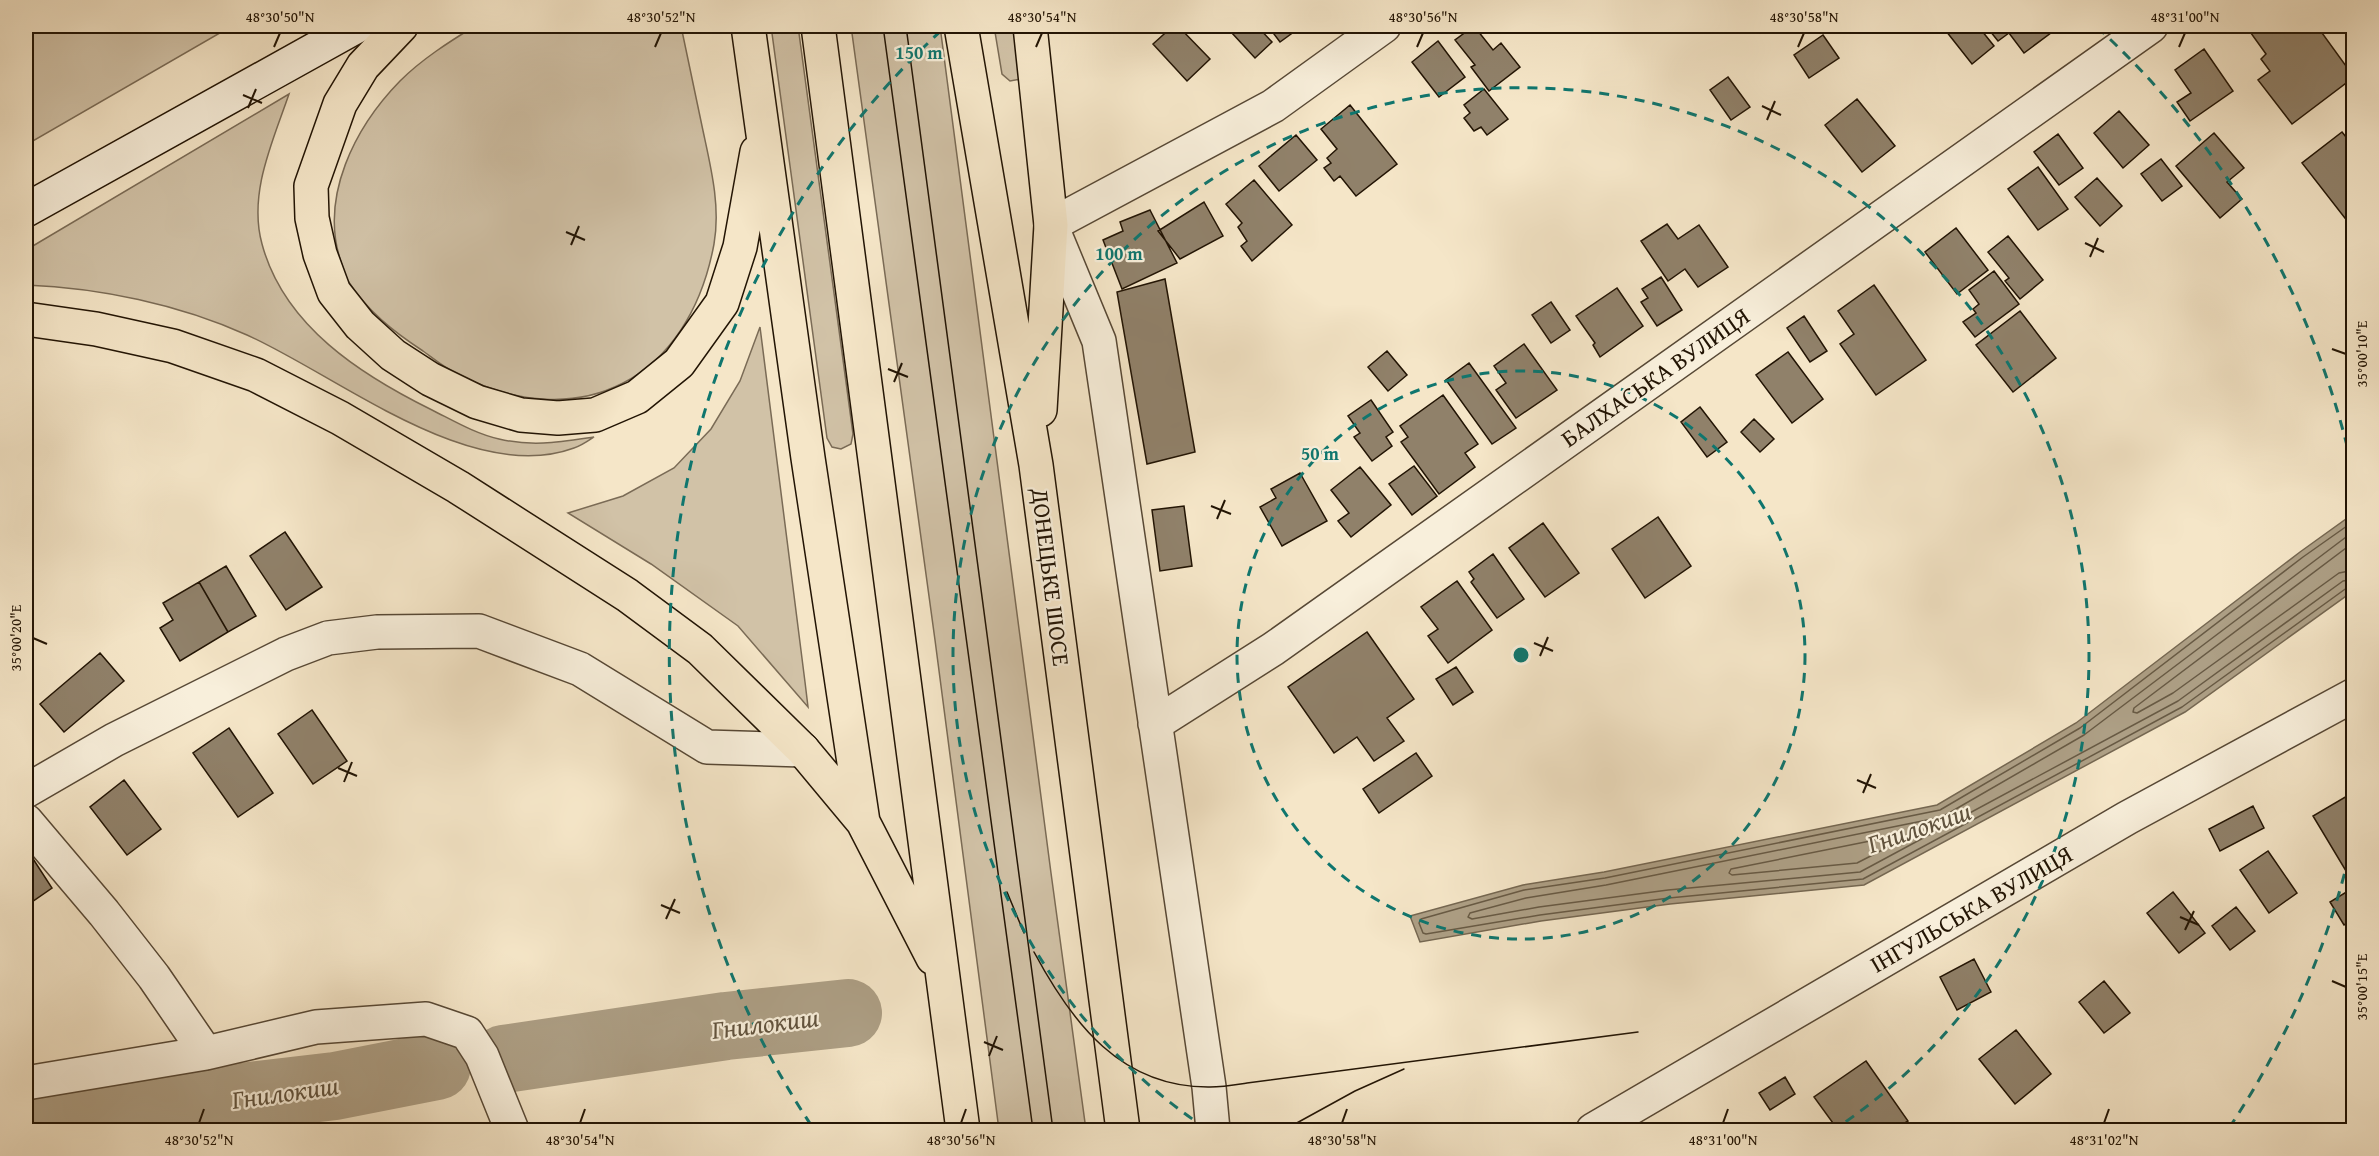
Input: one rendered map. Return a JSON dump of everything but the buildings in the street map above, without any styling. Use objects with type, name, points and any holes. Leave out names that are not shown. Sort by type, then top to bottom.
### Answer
[{"type":"highway","points":[[401,26],[363,66],[340,104],[321,153],[311,186],[312,218],[320,254],[334,292],[360,325],[393,355],[430,379],[477,402],[521,415],[558,418],[595,415],[637,397],[679,363],[722,303],[740,247],[762,123]]},
{"type":"highway","points":[[748,26],[808,458],[863,822]]},
{"type":"highway","points":[[818,26],[963,1131]]},
{"type":"highway","name":"ДОНЕЦЬКЕ ШОСЕ","points":[[961,26],[1036,465],[1123,1131]]},
{"type":"highway","points":[[1030,26],[1051,225],[1036,465]]},
{"type":"highway","points":[[26,319],[96,329],[173,346],[256,375],[340,418],[458,487],[627,595],[700,649],[803,750],[863,822],[943,978]]},
{"type":"street","points":[[26,210],[357,26]]},
{"type":"street","points":[[1212,1131],[1209,1087],[1099,341],[1051,225],[1273,106],[1384,26]]},
{"type":"street","name":"БАЛХАСЬКА ВУЛИЦЯ","points":[[1155,724],[1273,649],[2151,26]]},
{"type":"street","points":[[26,791],[114,740],[286,654],[328,638],[377,632],[479,631],[580,669],[707,747],[803,750]]},
{"type":"street","name":"ІНГУЛЬСЬКА ВУЛИЦЯ","points":[[1593,1131],[2127,818],[2354,695]]},
{"type":"street","points":[[26,821],[147,968],[206,1053]]},
{"type":"street","points":[[26,1083],[206,1053],[316,1027],[426,1019],[467,1033],[482,1056],[512,1131]]},
{"type":"shaded area","points":[[26,26],[232,26],[26,145]]},
{"type":"shaded area","points":[[475,26],[681,26],[714,185],[716,229],[714,244],[701,291],[681,330],[654,361],[623,383],[586,396],[546,399],[503,392],[453,372],[402,336],[372,311],[355,292],[346,277],[335,237],[335,213],[338,188],[345,164],[356,141],[384,99],[408,73]]},
{"type":"shaded area","points":[[771,26],[798,26],[853,434],[851,444],[841,449],[832,447],[827,438]]},
{"type":"shaded area","points":[[851,26],[940,26],[1086,1130],[999,1130]]},
{"type":"shaded area","points":[[994,26],[1023,26],[1021,79],[1010,81],[1002,74]]},
{"type":"shaded area","points":[[289,94],[264,168],[258,206],[258,225],[262,244],[273,273],[288,300],[307,323],[329,345],[379,381],[482,434],[499,439],[535,443],[594,437],[574,448],[534,456],[492,452],[449,439],[406,421],[283,353],[221,324],[166,306],[110,294],[26,285],[26,250]]},
{"type":"shaded area","points":[[760,327],[808,707],[738,626],[651,564],[568,513],[623,496],[674,468],[711,429],[740,381]]},
{"type":"water","points":[[2353,514],[2353,591],[2185,712],[1864,885],[1670,904],[1541,921],[1420,942],[1410,916],[1523,885],[1604,872],[1937,805],[2076,723]]},
{"type":"waterway","name":"Гнилокиш","points":[[504,1059],[726,1026],[848,1013]]},
{"type":"waterway","name":"Гнилокиш","points":[[26,1128],[132,1110],[335,1086],[437,1066]]},
{"type":"tram line","points":[[883,26],[1033,1130]]},
{"type":"tram line","points":[[906,26],[1053,1130]]},
{"type":"tram line","points":[[1007,892],[1024,933]]},
{"type":"tram line","points":[[1034,952],[1065,1003],[1103,1046],[1125,1063],[1150,1076],[1178,1084],[1228,1086],[1638,1032]]},
{"type":"tram line","points":[[1284,1130],[1355,1091],[1404,1069]]}]
